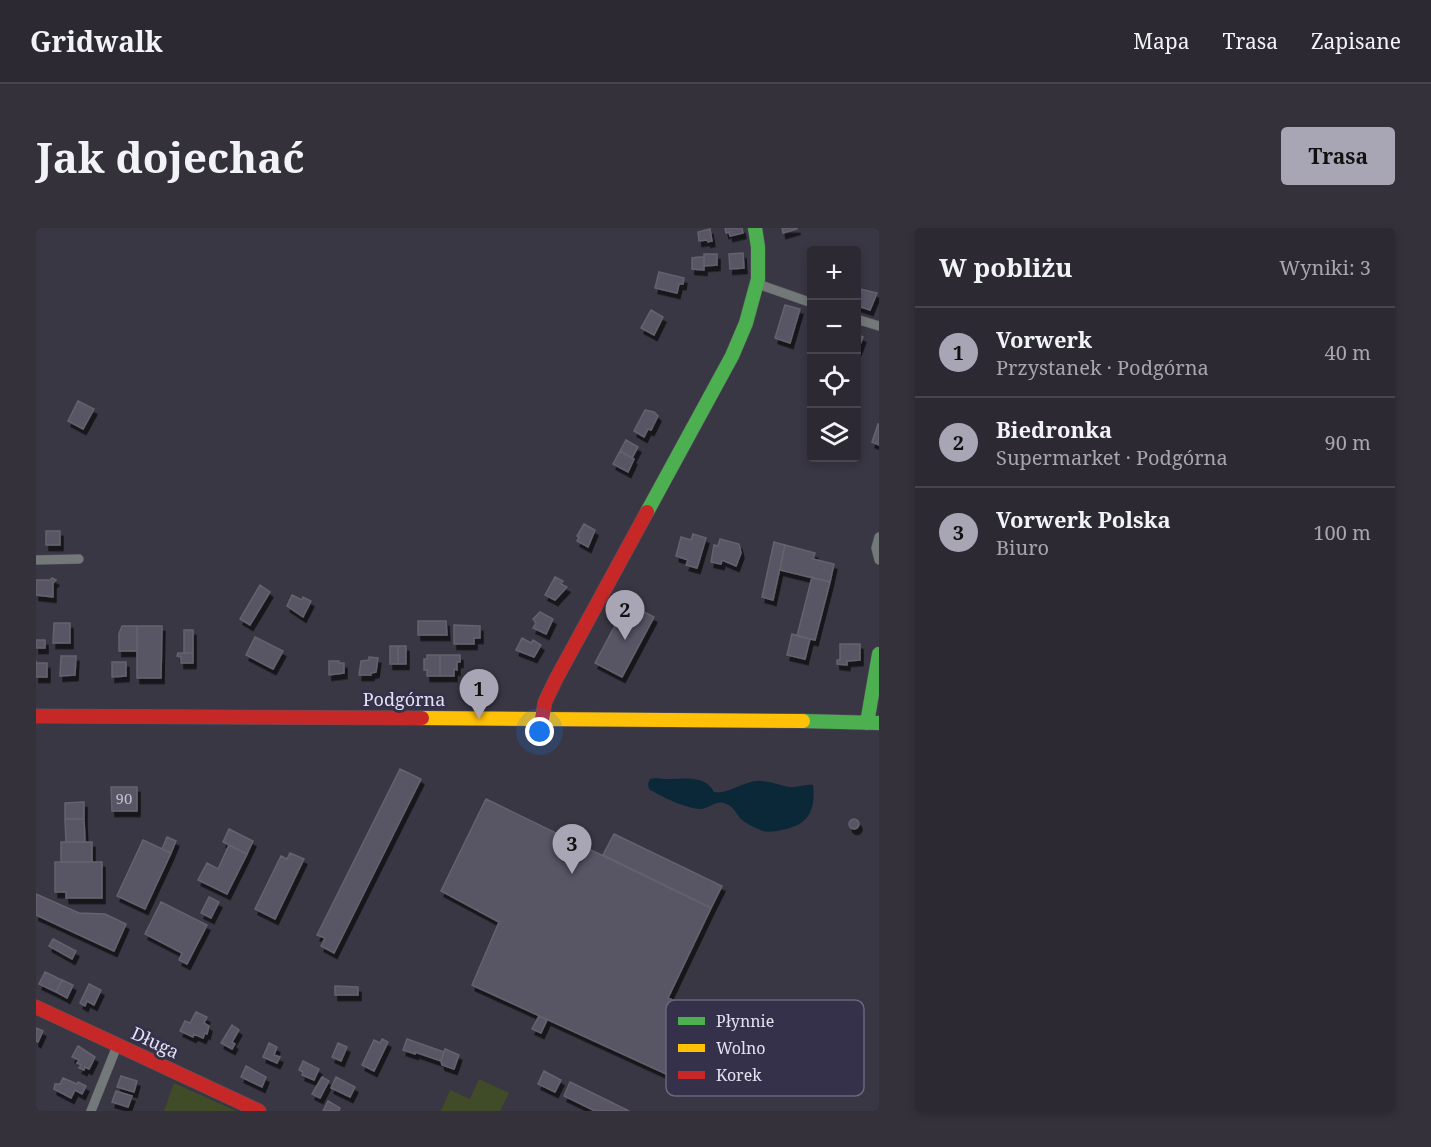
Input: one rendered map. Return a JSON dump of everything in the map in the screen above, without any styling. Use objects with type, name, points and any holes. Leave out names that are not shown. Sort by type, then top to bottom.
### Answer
[{"type":"street","points":[[542,719],[545,702],[556,679],[732,356],[754,304],[758,285],[760,266],[755,228]]},
{"type":"street","points":[[758,285],[807,301]]},
{"type":"street","points":[[861,321],[879,326]]},
{"type":"street","points":[[879,537],[876,548],[879,560]]},
{"type":"street","points":[[36,560],[79,560]]},
{"type":"street","points":[[873,723],[879,654]]},
{"type":"street","name":"Podgórna","points":[[36,716],[731,720],[873,723]]},
{"type":"street","name":"Długa","points":[[36,1007],[257,1111]]},
{"type":"street","points":[[91,1111],[117,1046]]},
{"type":"green space","points":[[479,1079],[509,1093],[500,1111],[441,1111],[450,1090],[470,1099]]},
{"type":"green space","points":[[174,1083],[236,1111],[164,1111]]},
{"type":"water","points":[[650,779],[696,779],[709,786],[714,792],[729,790],[756,781],[789,787],[813,785],[813,802],[808,816],[798,825],[767,832],[746,823],[729,805],[716,803],[700,809],[688,807],[667,798],[649,789]]},
{"type":"building","points":[[725,228],[742,228],[743,233],[730,236],[729,232],[726,233]]},
{"type":"building","points":[[782,228],[797,228],[797,229],[783,233]]},
{"type":"building","points":[[710,229],[712,241],[699,241],[698,232]]},
{"type":"building","points":[[743,253],[744,268],[730,269],[729,254]]},
{"type":"building","points":[[704,254],[717,254],[717,265],[704,266]]},
{"type":"building","points":[[704,257],[704,270],[692,269],[692,258]]},
{"type":"building","points":[[659,272],[684,278],[683,284],[679,284],[677,293],[655,288]]},
{"type":"building","points":[[861,289],[877,293],[870,310],[861,307]]},
{"type":"building","points":[[785,305],[800,309],[790,343],[775,338]]},
{"type":"building","points":[[651,310],[663,317],[654,335],[641,328]]},
{"type":"building","points":[[78,401],[94,409],[83,429],[68,421]]},
{"type":"building","points":[[645,410],[654,412],[658,416],[651,430],[648,429],[644,437],[634,431]]},
{"type":"building","points":[[879,424],[879,445],[872,442]]},
{"type":"building","points":[[626,440],[638,447],[632,458],[620,451]]},
{"type":"building","points":[[620,451],[634,459],[628,472],[613,464]]},
{"type":"building","points":[[584,524],[595,530],[588,547],[577,541],[579,537],[577,536]]},
{"type":"building","points":[[46,531],[60,531],[60,545],[46,545]]},
{"type":"building","points":[[693,534],[706,538],[697,568],[686,565],[688,560],[676,556],[681,537],[691,540]]},
{"type":"building","points":[[720,539],[739,544],[741,553],[736,566],[722,560],[721,564],[711,562],[714,545],[718,546]]},
{"type":"building","points":[[774,542],[785,545],[773,600],[762,597]]},
{"type":"building","points":[[785,545],[815,553],[813,559],[834,564],[830,582],[780,570]]},
{"type":"building","points":[[555,577],[563,581],[561,584],[567,587],[555,600],[545,595]]},
{"type":"building","points":[[812,577],[830,582],[815,640],[797,636]]},
{"type":"building","points":[[52,578],[56,580],[53,583],[53,597],[36,595],[36,580]]},
{"type":"building","points":[[260,585],[270,592],[250,625],[240,619]]},
{"type":"building","points":[[292,595],[311,601],[303,617],[287,606]]},
{"type":"building","points":[[627,603],[654,617],[622,677],[595,663]]},
{"type":"building","points":[[540,612],[553,619],[546,634],[533,628],[536,623],[533,619]]},
{"type":"building","points":[[418,621],[446,621],[447,635],[418,635]]},
{"type":"building","points":[[54,623],[70,623],[70,643],[53,643]]},
{"type":"building","points":[[454,625],[480,626],[480,638],[474,638],[474,644],[454,644]]},
{"type":"building","points":[[122,626],[137,626],[137,651],[119,651],[119,634]]},
{"type":"building","points":[[137,626],[162,626],[161,678],[137,678]]},
{"type":"building","points":[[184,630],[193,630],[193,653],[184,653]]},
{"type":"building","points":[[792,634],[810,639],[805,659],[787,655]]},
{"type":"building","points":[[255,637],[283,651],[273,669],[246,655]]},
{"type":"building","points":[[522,638],[531,643],[533,640],[541,645],[534,657],[516,650]]},
{"type":"building","points":[[36,640],[45,640],[45,648],[36,648]]},
{"type":"building","points":[[840,644],[860,644],[860,660],[847,661],[847,665],[837,664],[837,660],[840,660]]},
{"type":"building","points":[[390,646],[398,646],[398,664],[390,664]]},
{"type":"building","points":[[398,646],[406,646],[406,664],[398,664]]},
{"type":"building","points":[[178,653],[193,653],[193,663],[181,663],[181,657],[177,656]]},
{"type":"building","points":[[427,655],[440,655],[440,676],[427,676],[427,670],[424,670],[424,659],[427,659]]},
{"type":"building","points":[[440,655],[460,655],[457,670],[454,669],[454,676],[440,676]]},
{"type":"building","points":[[61,656],[76,656],[75,675],[60,676]]},
{"type":"building","points":[[369,657],[378,658],[376,672],[371,675],[359,675],[361,661],[369,660]]},
{"type":"building","points":[[329,661],[344,663],[344,673],[329,675]]},
{"type":"building","points":[[112,662],[126,662],[126,676],[112,677]]},
{"type":"building","points":[[36,663],[47,663],[47,677],[36,677]]},
{"type":"building","points":[[400,769],[421,779],[334,953],[321,946],[325,938],[317,935]]},
{"type":"building","points":[[111,787],[137,787],[137,811],[112,811]]},
{"type":"building","points":[[486,799],[711,908],[668,998],[672,1000],[666,1000],[666,1074],[472,985],[499,922],[441,891]]},
{"type":"building","points":[[84,802],[84,819],[65,819],[65,803]]},
{"type":"building","points":[[65,819],[84,819],[85,842],[66,842]]},
{"type":"building","points":[[854,819],[858,820],[858,828],[854,829],[850,828],[849,824],[850,820]]},
{"type":"building","points":[[229,829],[253,841],[247,854],[223,842]]},
{"type":"building","points":[[614,834],[722,886],[711,908],[603,855]]},
{"type":"building","points":[[167,837],[176,841],[171,853],[162,849]]},
{"type":"building","points":[[143,840],[171,853],[145,909],[117,896]]},
{"type":"building","points":[[61,842],[92,842],[92,862],[61,862]]},
{"type":"building","points":[[229,845],[247,854],[227,894],[198,880],[207,863],[218,869]]},
{"type":"building","points":[[290,853],[304,859],[275,919],[255,909],[281,856],[287,859]]},
{"type":"building","points":[[55,862],[102,862],[102,898],[66,898],[66,892],[55,892]]},
{"type":"building","points":[[36,894],[79,913],[105,914],[126,924],[114,951],[36,915]]},
{"type":"building","points":[[209,897],[219,902],[211,918],[201,913]]},
{"type":"building","points":[[161,902],[207,925],[187,964],[179,960],[182,953],[145,934]]},
{"type":"building","points":[[53,939],[76,951],[72,959],[49,946]]},
{"type":"building","points":[[45,972],[62,980],[56,992],[39,984]]},
{"type":"building","points":[[62,980],[73,985],[67,998],[56,992]]},
{"type":"building","points":[[89,984],[101,990],[94,1005],[87,1001],[85,1006],[80,1003]]},
{"type":"building","points":[[335,986],[358,987],[358,995],[335,995]]},
{"type":"building","points":[[196,1012],[207,1017],[204,1023],[209,1026],[203,1038],[194,1034],[193,1037],[180,1031],[185,1021],[190,1023]]},
{"type":"building","points":[[539,1016],[547,1020],[541,1033],[532,1029]]},
{"type":"building","points":[[232,1025],[239,1030],[232,1042],[235,1044],[232,1049],[221,1043]]},
{"type":"building","points":[[36,1028],[43,1031],[38,1042],[36,1041]]},
{"type":"building","points":[[382,1039],[388,1042],[374,1071],[362,1065],[374,1040],[380,1043]]},
{"type":"building","points":[[407,1039],[444,1052],[441,1061],[403,1050]]},
{"type":"building","points":[[269,1043],[277,1047],[274,1055],[280,1057],[277,1063],[263,1057]]},
{"type":"building","points":[[338,1043],[347,1047],[341,1061],[332,1057]]},
{"type":"building","points":[[78,1046],[95,1057],[89,1069],[79,1068],[81,1065],[77,1063],[79,1060],[72,1057]]},
{"type":"building","points":[[445,1049],[459,1055],[454,1069],[442,1065]]},
{"type":"building","points":[[303,1061],[319,1069],[314,1080],[302,1075],[303,1072],[299,1070]]},
{"type":"building","points":[[246,1066],[266,1077],[262,1087],[241,1077]]},
{"type":"building","points":[[544,1071],[561,1080],[555,1092],[538,1084]]},
{"type":"building","points":[[121,1076],[137,1081],[134,1092],[117,1087]]},
{"type":"building","points":[[322,1077],[329,1081],[320,1098],[312,1094]]},
{"type":"building","points":[[336,1077],[355,1087],[350,1097],[331,1088]]},
{"type":"building","points":[[63,1078],[86,1086],[82,1094],[75,1090],[71,1098],[54,1089],[55,1084],[60,1084]]},
{"type":"building","points":[[570,1082],[629,1111],[595,1111],[564,1096]]},
{"type":"building","points":[[116,1091],[132,1096],[128,1107],[112,1102]]},
{"type":"building","points":[[328,1101],[340,1108],[339,1111],[323,1111]]},
{"type":"traffic: fast","points":[[647,512],[732,356],[746,323],[758,279],[758,247],[755,228]]},
{"type":"traffic: fast","points":[[867,723],[879,654]]},
{"type":"traffic: fast","points":[[803,721],[879,723]]},
{"type":"traffic: slow","points":[[422,718],[803,721]]},
{"type":"traffic: jam","points":[[542,719],[545,702],[556,679],[647,512]]},
{"type":"traffic: jam","points":[[36,716],[422,718]]},
{"type":"traffic: jam","points":[[36,1007],[259,1111]]},
{"type":"place","name":"Biedronka","points":[[625,640]]},
{"type":"place","name":"Vorwerk","points":[[479,719]]},
{"type":"place","name":"Vorwerk Polska","points":[[572,874]]}]
